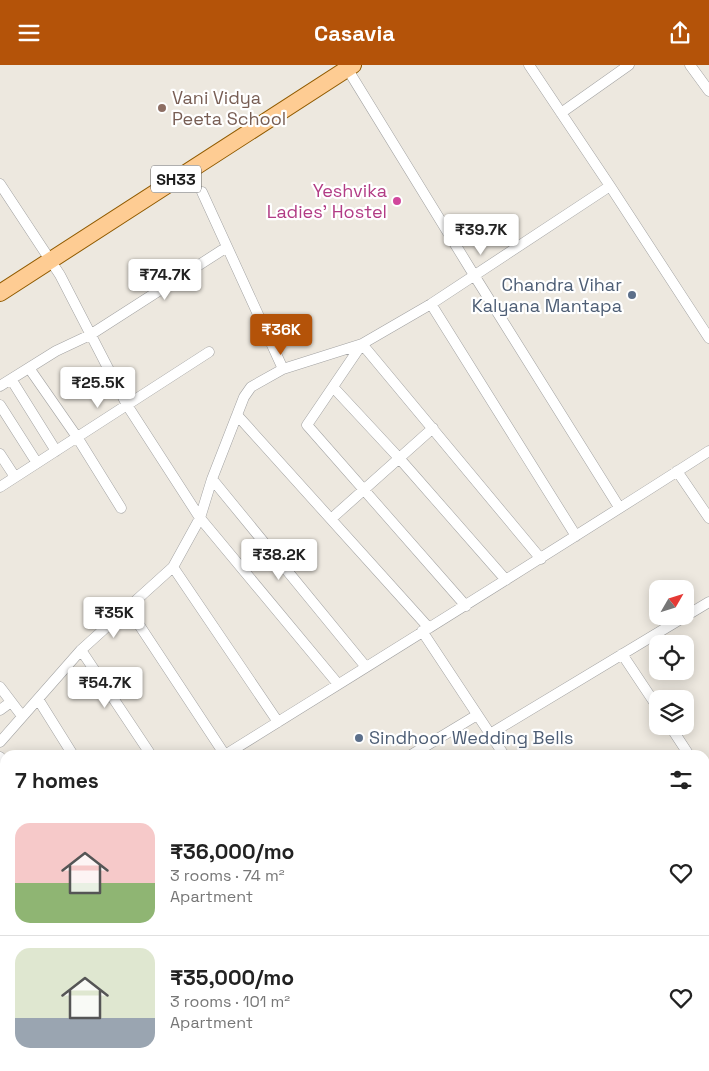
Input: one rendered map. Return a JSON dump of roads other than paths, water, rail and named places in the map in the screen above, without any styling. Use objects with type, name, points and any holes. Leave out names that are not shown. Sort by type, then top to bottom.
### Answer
[{"type":"main road","name":"SH33","points":[[0,293],[48,257],[256,126],[344,66]]},
{"type":"main road","points":[[0,280],[48,257]]},
{"type":"street","points":[[529,65],[610,185],[709,338]]},
{"type":"street","points":[[561,113],[629,65]]},
{"type":"street","points":[[690,65],[709,91]]},
{"type":"street","points":[[344,66],[619,507]]},
{"type":"street","points":[[0,184],[60,275],[127,405],[200,517],[338,684]]},
{"type":"street","points":[[0,742],[81,650],[173,567],[200,517],[212,479],[244,397],[251,387],[283,369],[362,344],[431,304],[610,185]]},
{"type":"street","points":[[202,192],[283,369]]},
{"type":"street","points":[[0,386],[56,351],[90,335],[227,247]]},
{"type":"street","points":[[431,304],[576,536]]},
{"type":"street","points":[[362,344],[306,425],[466,606]]},
{"type":"street","points":[[362,344],[541,559]]},
{"type":"street","points":[[0,487],[210,353]]},
{"type":"street","points":[[29,367],[77,437],[121,508]]},
{"type":"street","points":[[11,379],[56,451]]},
{"type":"street","points":[[333,387],[399,458],[506,580]]},
{"type":"street","points":[[0,405],[37,463]]},
{"type":"street","points":[[237,415],[331,519],[426,629],[477,715],[501,750]]},
{"type":"street","points":[[331,519],[433,428]]},
{"type":"street","points":[[233,750],[541,559],[619,507],[709,451]]},
{"type":"street","points":[[0,455],[15,477]]},
{"type":"street","points":[[678,471],[709,517]]},
{"type":"street","points":[[212,479],[366,667]]},
{"type":"street","points":[[173,567],[278,722]]},
{"type":"street","points":[[490,733],[709,602]]},
{"type":"street","points":[[128,607],[222,750]]},
{"type":"street","points":[[81,650],[147,750]]},
{"type":"street","points":[[622,655],[649,695]]},
{"type":"street","points":[[0,687],[22,716]]},
{"type":"street","points":[[38,699],[71,750]]},
{"type":"street","points":[[0,710],[11,702]]},
{"type":"street","points":[[419,750],[477,715]]},
{"type":"street","points":[[676,735],[686,750]]},
{"type":"place","name":"Vani Vidya Peeta School","points":[[162,108]]},
{"type":"place","name":"Yeshvika Ladies' Hostel","points":[[397,201]]},
{"type":"place","name":"Chandra Vihar Kalyana Mantapa","points":[[632,295]]},
{"type":"place","name":"Sindhoor Wedding Bells","points":[[359,738]]}]
